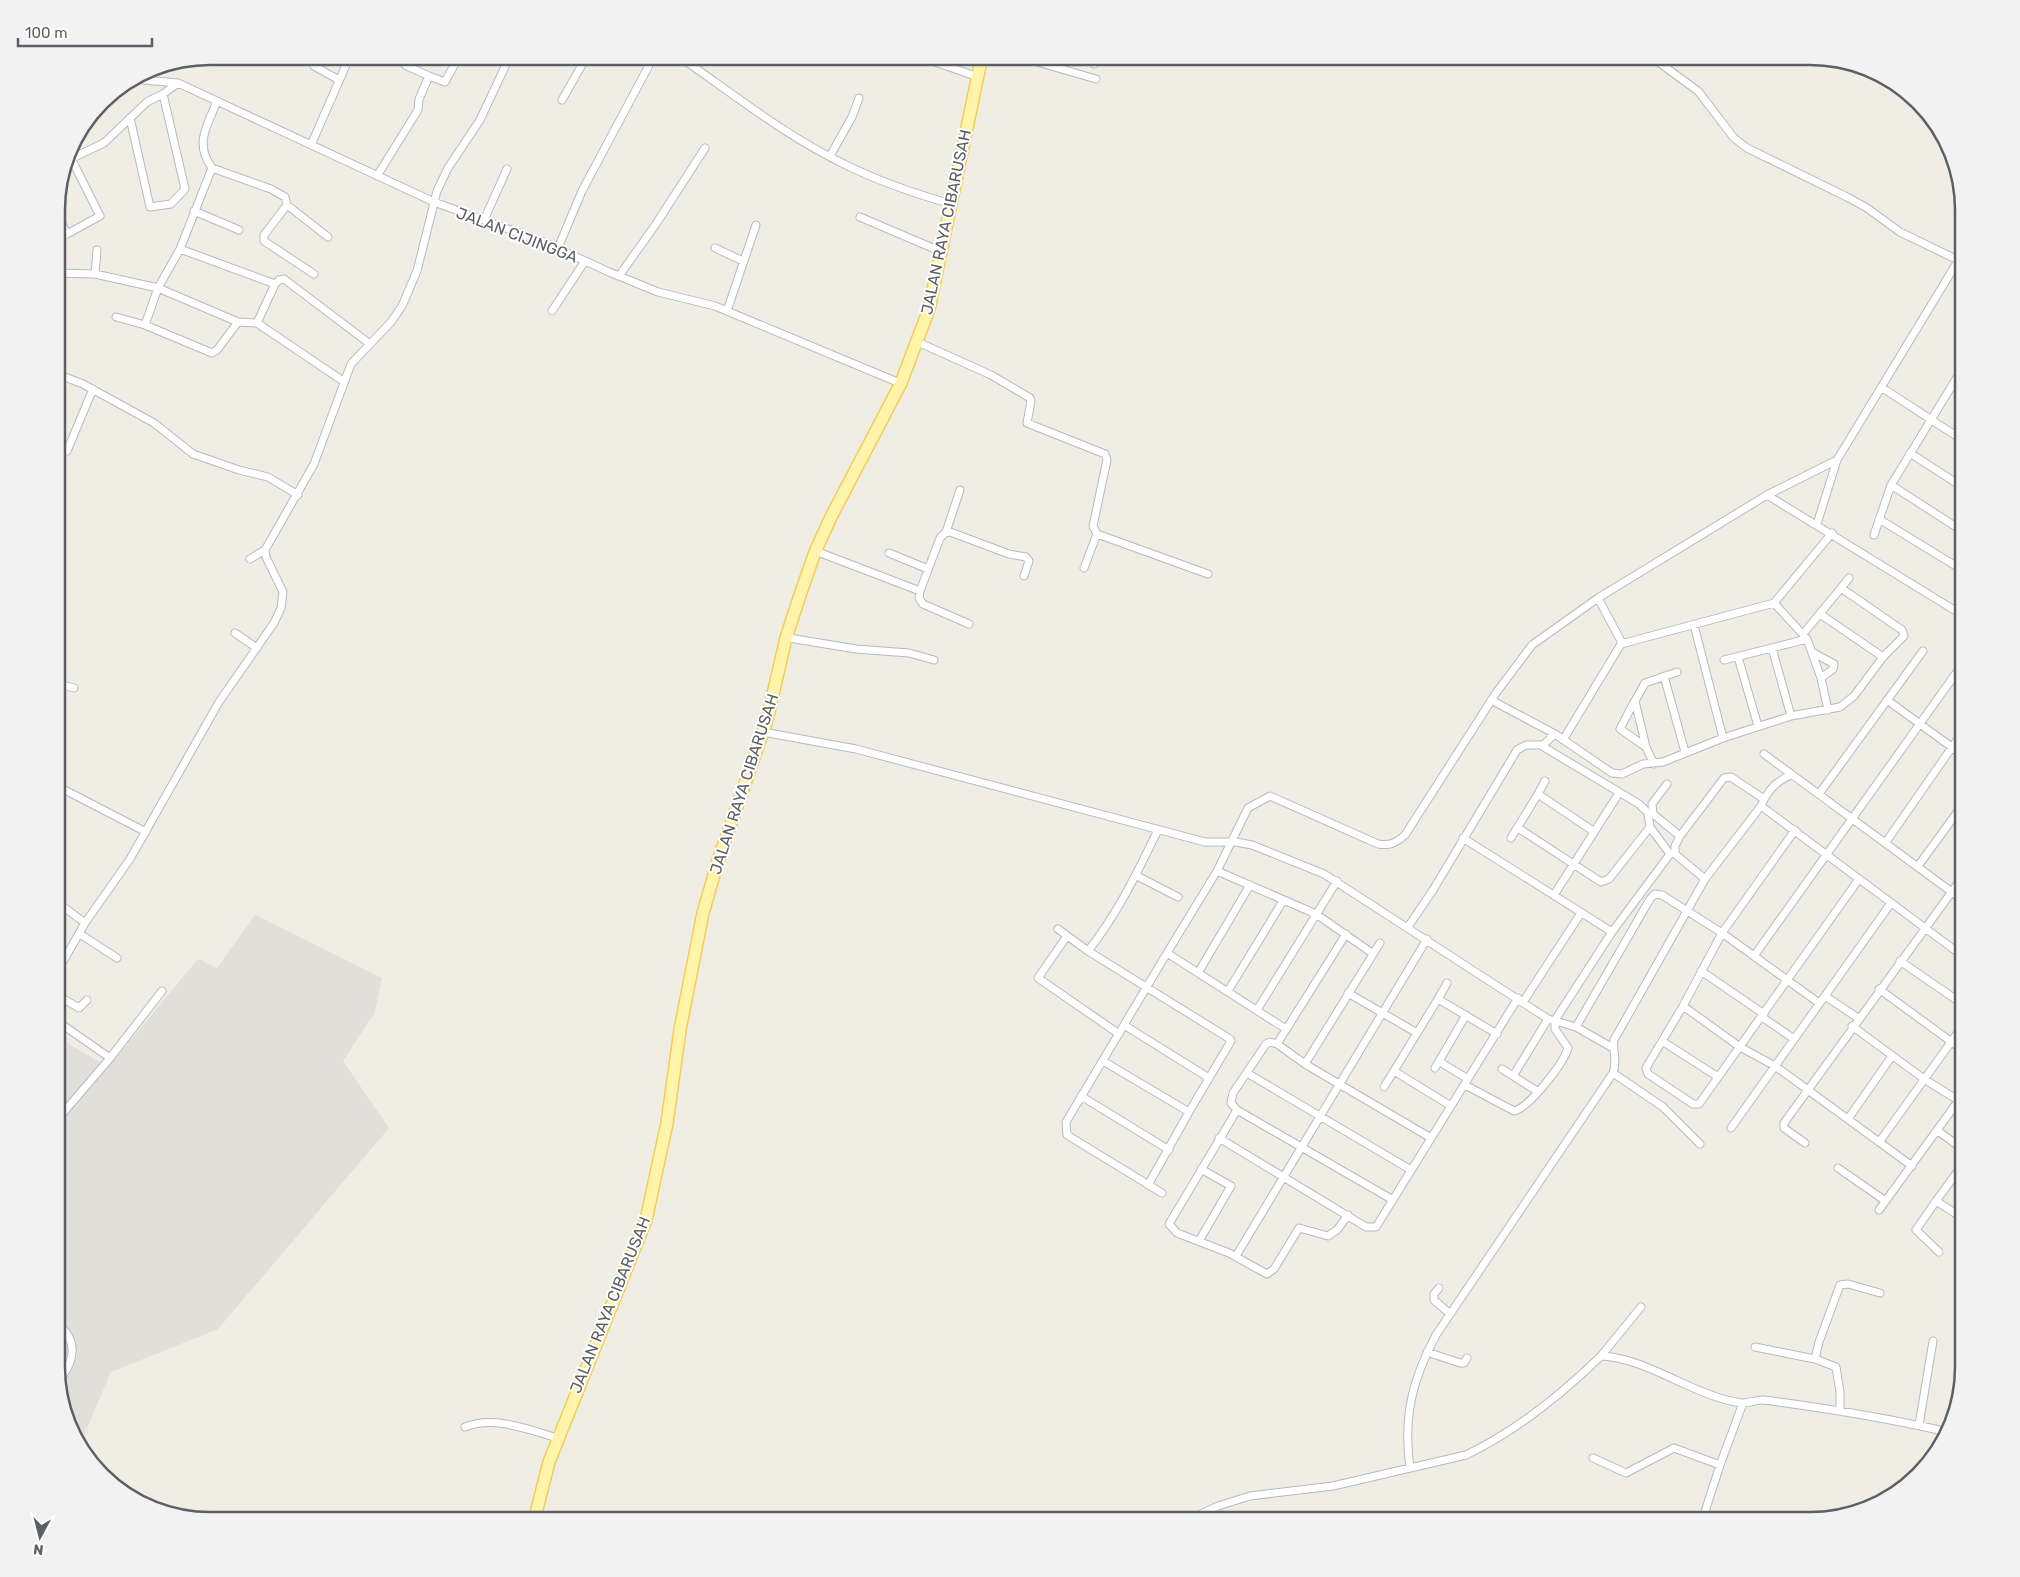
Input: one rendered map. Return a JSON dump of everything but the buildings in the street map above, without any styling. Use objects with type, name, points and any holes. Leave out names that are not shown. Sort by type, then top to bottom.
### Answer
[{"type":"main road","name":"JALAN RAYA CIBARUSAH","points":[[774,699],[786,638],[815,552],[902,384],[929,309],[981,65]]},
{"type":"main road","name":"JALAN RAYA CIBARUSAH","points":[[539,1512],[558,1447],[649,1221],[670,1124],[689,994],[706,914],[765,732],[790,638],[818,552],[902,384],[920,343],[937,293],[982,65]]},
{"type":"main road","name":"JALAN RAYA CIBARUSAH","points":[[538,1512],[543,1482],[558,1438],[646,1220],[667,1123],[681,1021],[701,921],[718,861],[765,732]]},
{"type":"street","points":[[314,65],[339,80]]},
{"type":"street","points":[[311,145],[346,65]]},
{"type":"street","points":[[406,65],[445,82],[454,65]]},
{"type":"street","points":[[250,559],[265,550],[314,464],[343,381],[351,364],[398,314],[411,288],[434,202],[448,168],[480,120],[506,65]]},
{"type":"street","points":[[562,100],[582,65]]},
{"type":"street","points":[[558,248],[586,183],[649,65]]},
{"type":"street","points":[[696,65],[763,116],[830,156],[893,184],[952,204]]},
{"type":"street","points":[[944,65],[978,77]]},
{"type":"street","points":[[1048,65],[1096,79]]},
{"type":"street","points":[[1662,65],[1698,91],[1734,138],[1747,148],[1850,198],[1900,232],[1955,258]]},
{"type":"street","points":[[377,176],[418,110],[418,100],[429,76]]},
{"type":"street","name":"JALAN CIJINGGA","points":[[148,79],[178,83],[434,202],[558,248],[658,292],[727,311],[902,384]]},
{"type":"street","points":[[75,157],[104,143],[147,102],[163,94],[178,83]]},
{"type":"street","points":[[130,118],[150,207],[171,204],[185,189],[163,94]]},
{"type":"street","points":[[830,156],[852,117],[859,98]]},
{"type":"street","points":[[217,101],[202,144],[202,152],[212,168],[281,193],[285,197],[287,205],[328,237]]},
{"type":"street","points":[[619,276],[656,224],[704,148]]},
{"type":"street","points":[[65,230],[67,234],[100,216],[72,167]]},
{"type":"street","points":[[145,325],[158,288],[180,248],[212,168]]},
{"type":"street","points":[[484,220],[507,169]]},
{"type":"street","points":[[287,205],[264,235],[264,241],[314,274]]},
{"type":"street","points":[[194,211],[239,230]]},
{"type":"street","points":[[860,217],[942,252]]},
{"type":"street","points":[[727,311],[756,225]]},
{"type":"street","points":[[180,248],[275,284]]},
{"type":"street","points":[[715,248],[743,261]]},
{"type":"street","points":[[95,274],[97,250]]},
{"type":"street","points":[[552,311],[586,261]]},
{"type":"street","points":[[1817,524],[1837,460],[1955,270]]},
{"type":"street","points":[[65,273],[95,274],[158,288],[238,322],[257,323],[343,381]]},
{"type":"street","points":[[257,323],[275,284],[279,280],[285,280],[370,344]]},
{"type":"street","points":[[116,317],[145,325],[212,353],[217,350],[238,322]]},
{"type":"street","points":[[920,343],[991,375],[1030,398],[1028,422],[1105,454],[1107,460],[1093,526],[1097,534],[1208,574]]},
{"type":"street","points":[[65,377],[93,389],[163,428],[194,454],[238,470],[268,477],[298,494]]},
{"type":"street","points":[[1874,535],[1890,485],[1955,380]]},
{"type":"street","points":[[1881,387],[1955,434]]},
{"type":"street","points":[[67,451],[93,389]]},
{"type":"street","points":[[1910,454],[1955,482]]},
{"type":"street","points":[[1162,1193],[1067,1135],[1066,1122],[1145,987],[1217,871],[1248,808],[1270,796],[1378,844],[1387,845],[1397,842],[1405,835],[1491,700],[1532,645],[1598,598],[1767,495],[1837,460]]},
{"type":"street","points":[[1890,485],[1955,526]]},
{"type":"street","points":[[960,490],[946,532],[940,538],[928,569],[919,598],[923,604],[969,624]]},
{"type":"street","points":[[1767,495],[1832,533],[1955,610]]},
{"type":"street","points":[[1879,519],[1955,565]]},
{"type":"street","points":[[946,532],[1008,554],[1026,557],[1029,561],[1024,576]]},
{"type":"street","points":[[1563,740],[1612,654],[1622,643],[1774,603],[1832,533]]},
{"type":"street","points":[[1084,568],[1097,534]]},
{"type":"street","points":[[65,957],[130,859],[219,702],[274,623],[283,602],[283,592],[266,557],[265,550]]},
{"type":"street","points":[[818,552],[920,591]]},
{"type":"street","points":[[889,553],[928,569]]},
{"type":"street","points":[[1724,660],[1772,648],[1805,636],[1849,578]]},
{"type":"street","points":[[1491,700],[1555,734],[1612,773],[1622,774],[1643,764],[1654,764],[1758,726],[1791,716],[1836,709],[1850,700],[1883,657],[1903,638],[1903,632],[1841,588]]},
{"type":"street","points":[[1598,598],[1622,643]]},
{"type":"street","points":[[1774,603],[1805,636],[1821,678],[1828,710]]},
{"type":"street","points":[[1820,614],[1883,657]]},
{"type":"street","points":[[1694,625],[1723,738]]},
{"type":"street","points":[[235,633],[257,648]]},
{"type":"street","points":[[790,638],[856,649],[909,653],[934,660]]},
{"type":"street","points":[[1772,648],[1791,716]]},
{"type":"street","points":[[1819,794],[1923,651]]},
{"type":"street","points":[[1812,652],[1834,664],[1833,669],[1821,678]]},
{"type":"street","points":[[1738,656],[1758,726]]},
{"type":"street","points":[[1646,747],[1620,729],[1645,683],[1676,672]]},
{"type":"street","points":[[1754,956],[1955,675]]},
{"type":"street","points":[[1664,676],[1685,752]]},
{"type":"street","points":[[65,686],[74,688]]},
{"type":"street","points":[[1887,700],[1955,750]]},
{"type":"street","points":[[1635,701],[1646,747],[1654,764]]},
{"type":"street","points":[[765,732],[856,749],[1211,843],[1242,843],[1280,854],[1338,881],[1380,911],[1427,939],[1552,1020],[1576,1027],[1613,1048]]},
{"type":"street","points":[[1542,746],[1555,734]]},
{"type":"street","points":[[1886,842],[1955,742]]},
{"type":"street","points":[[1408,927],[1517,750],[1526,745],[1542,746],[1646,810],[1650,818],[1650,827],[1669,851],[1669,857],[1612,932],[1513,1076]]},
{"type":"street","points":[[1764,754],[1955,894]]},
{"type":"street","points":[[1410,1468],[1407,1448],[1409,1404],[1427,1352],[1450,1314],[1613,1073],[1616,1060],[1613,1048],[1618,1032],[1705,879],[1778,782],[1792,775]]},
{"type":"street","points":[[1705,879],[1675,854],[1675,846],[1680,836],[1724,778],[1731,777],[1794,830],[1955,951]]},
{"type":"street","points":[[1511,838],[1545,781]]},
{"type":"street","points":[[1667,784],[1652,804],[1652,811],[1680,836]]},
{"type":"street","points":[[65,790],[146,832]]},
{"type":"street","points":[[1554,894],[1619,793]]},
{"type":"street","points":[[1538,794],[1594,831]]},
{"type":"street","points":[[1918,866],[1955,815]]},
{"type":"street","points":[[1518,828],[1573,863],[1597,881],[1605,882],[1650,827]]},
{"type":"street","points":[[1088,951],[1114,916],[1137,876],[1158,830]]},
{"type":"street","points":[[1794,830],[1722,933],[1683,1006],[1646,1068],[1646,1073],[1693,1104],[1699,1104],[1859,879]]},
{"type":"street","points":[[1463,838],[1612,932]]},
{"type":"street","points":[[1217,871],[1316,914],[1372,953]]},
{"type":"street","points":[[1137,876],[1178,897]]},
{"type":"street","points":[[1257,1010],[1338,881]]},
{"type":"street","points":[[1198,973],[1250,885]]},
{"type":"street","points":[[1805,1143],[1783,1125],[1852,1026],[1955,886]]},
{"type":"street","points":[[1576,1027],[1652,896],[1662,894],[1722,933],[1819,1003]]},
{"type":"street","points":[[1228,991],[1283,901]]},
{"type":"street","points":[[1731,1128],[1892,903]]},
{"type":"street","points":[[65,908],[86,923]]},
{"type":"street","points":[[1219,1138],[1366,1227],[1376,1227],[1497,1034],[1581,913]]},
{"type":"street","points":[[1058,929],[1088,951],[1231,1041],[1148,1185]]},
{"type":"street","points":[[80,934],[116,958]]},
{"type":"street","points":[[1277,1044],[1346,934]]},
{"type":"street","points":[[1067,936],[1038,978],[1119,1034]]},
{"type":"street","points":[[1236,1256],[1427,939]]},
{"type":"street","points":[[1306,1064],[1372,953],[1380,943]]},
{"type":"street","points":[[1167,953],[1286,1029]]},
{"type":"street","points":[[1900,961],[1955,999]]},
{"type":"street","points":[[1701,971],[1794,1039]]},
{"type":"street","points":[[1384,1087],[1447,983]]},
{"type":"street","points":[[1879,989],[1955,1044]]},
{"type":"street","points":[[65,1111],[111,1057],[162,991]]},
{"type":"street","points":[[1348,993],[1416,1033]]},
{"type":"street","points":[[1825,996],[1858,1018]]},
{"type":"street","points":[[1438,999],[1497,1034]]},
{"type":"street","points":[[65,1000],[79,1008],[87,1000]]},
{"type":"street","points":[[1683,1006],[1740,1047],[1775,1066],[1912,1166]]},
{"type":"street","points":[[1466,1015],[1438,1065],[1514,1110],[1521,1109],[1549,1081],[1568,1051],[1568,1046],[1552,1020]]},
{"type":"street","points":[[1124,1025],[1209,1078]]},
{"type":"street","points":[[1852,1026],[1924,1079],[1955,1099]]},
{"type":"street","points":[[65,1027],[105,1057],[111,1057]]},
{"type":"street","points":[[1880,1141],[1955,1036]]},
{"type":"street","points":[[1662,1041],[1718,1077]]},
{"type":"street","points":[[1393,1200],[1237,1110],[1233,1106],[1231,1099],[1266,1044],[1270,1042],[1277,1044],[1306,1064],[1431,1138]]},
{"type":"street","points":[[1848,1118],[1892,1056]]},
{"type":"street","points":[[1103,1061],[1189,1112]]},
{"type":"street","points":[[1502,1069],[1537,1091]]},
{"type":"street","points":[[1394,1071],[1451,1106]]},
{"type":"street","points":[[1247,1073],[1411,1170]]},
{"type":"street","points":[[1613,1073],[1662,1107],[1700,1144]]},
{"type":"street","points":[[1082,1096],[1169,1150]]},
{"type":"street","points":[[1237,1110],[1170,1224],[1177,1233],[1236,1256],[1262,1273],[1268,1273],[1299,1228],[1328,1236],[1337,1230],[1348,1215]]},
{"type":"street","points":[[1878,1210],[1955,1111]]},
{"type":"street","points":[[1938,1132],[1955,1144]]},
{"type":"street","points":[[1838,1168],[1884,1200]]},
{"type":"street","points":[[1199,1241],[1231,1186],[1201,1169]]},
{"type":"street","points":[[1939,1252],[1916,1230],[1955,1177]]},
{"type":"street","points":[[1936,1201],[1955,1213]]},
{"type":"street","points":[[1815,1359],[1818,1342],[1840,1285],[1848,1284],[1880,1293]]},
{"type":"street","points":[[1439,1288],[1434,1294],[1434,1300],[1450,1314]]},
{"type":"street","points":[[1205,1512],[1250,1496],[1333,1486],[1466,1455],[1485,1446],[1524,1421],[1601,1356],[1641,1307]]},
{"type":"street","points":[[65,1330],[73,1344],[71,1361],[65,1371]]},
{"type":"street","points":[[1919,1425],[1933,1341]]},
{"type":"street","points":[[1755,1346],[1815,1359],[1831,1365],[1837,1370],[1840,1410]]},
{"type":"street","points":[[1427,1352],[1460,1364],[1464,1363],[1467,1358]]},
{"type":"street","points":[[1601,1356],[1630,1361],[1683,1385],[1743,1403],[1760,1399],[1840,1410],[1940,1430]]},
{"type":"street","points":[[1705,1512],[1743,1403]]},
{"type":"street","points":[[465,1427],[475,1423],[496,1423],[558,1438]]},
{"type":"street","points":[[1593,1458],[1626,1473],[1674,1448],[1720,1465]]},
{"type":"shaded area","points":[[255,915],[382,978],[375,1012],[343,1061],[389,1128],[218,1329],[111,1372],[83,1437],[70,1405],[65,1377],[65,1042],[108,1067],[198,959],[217,968]]}]
